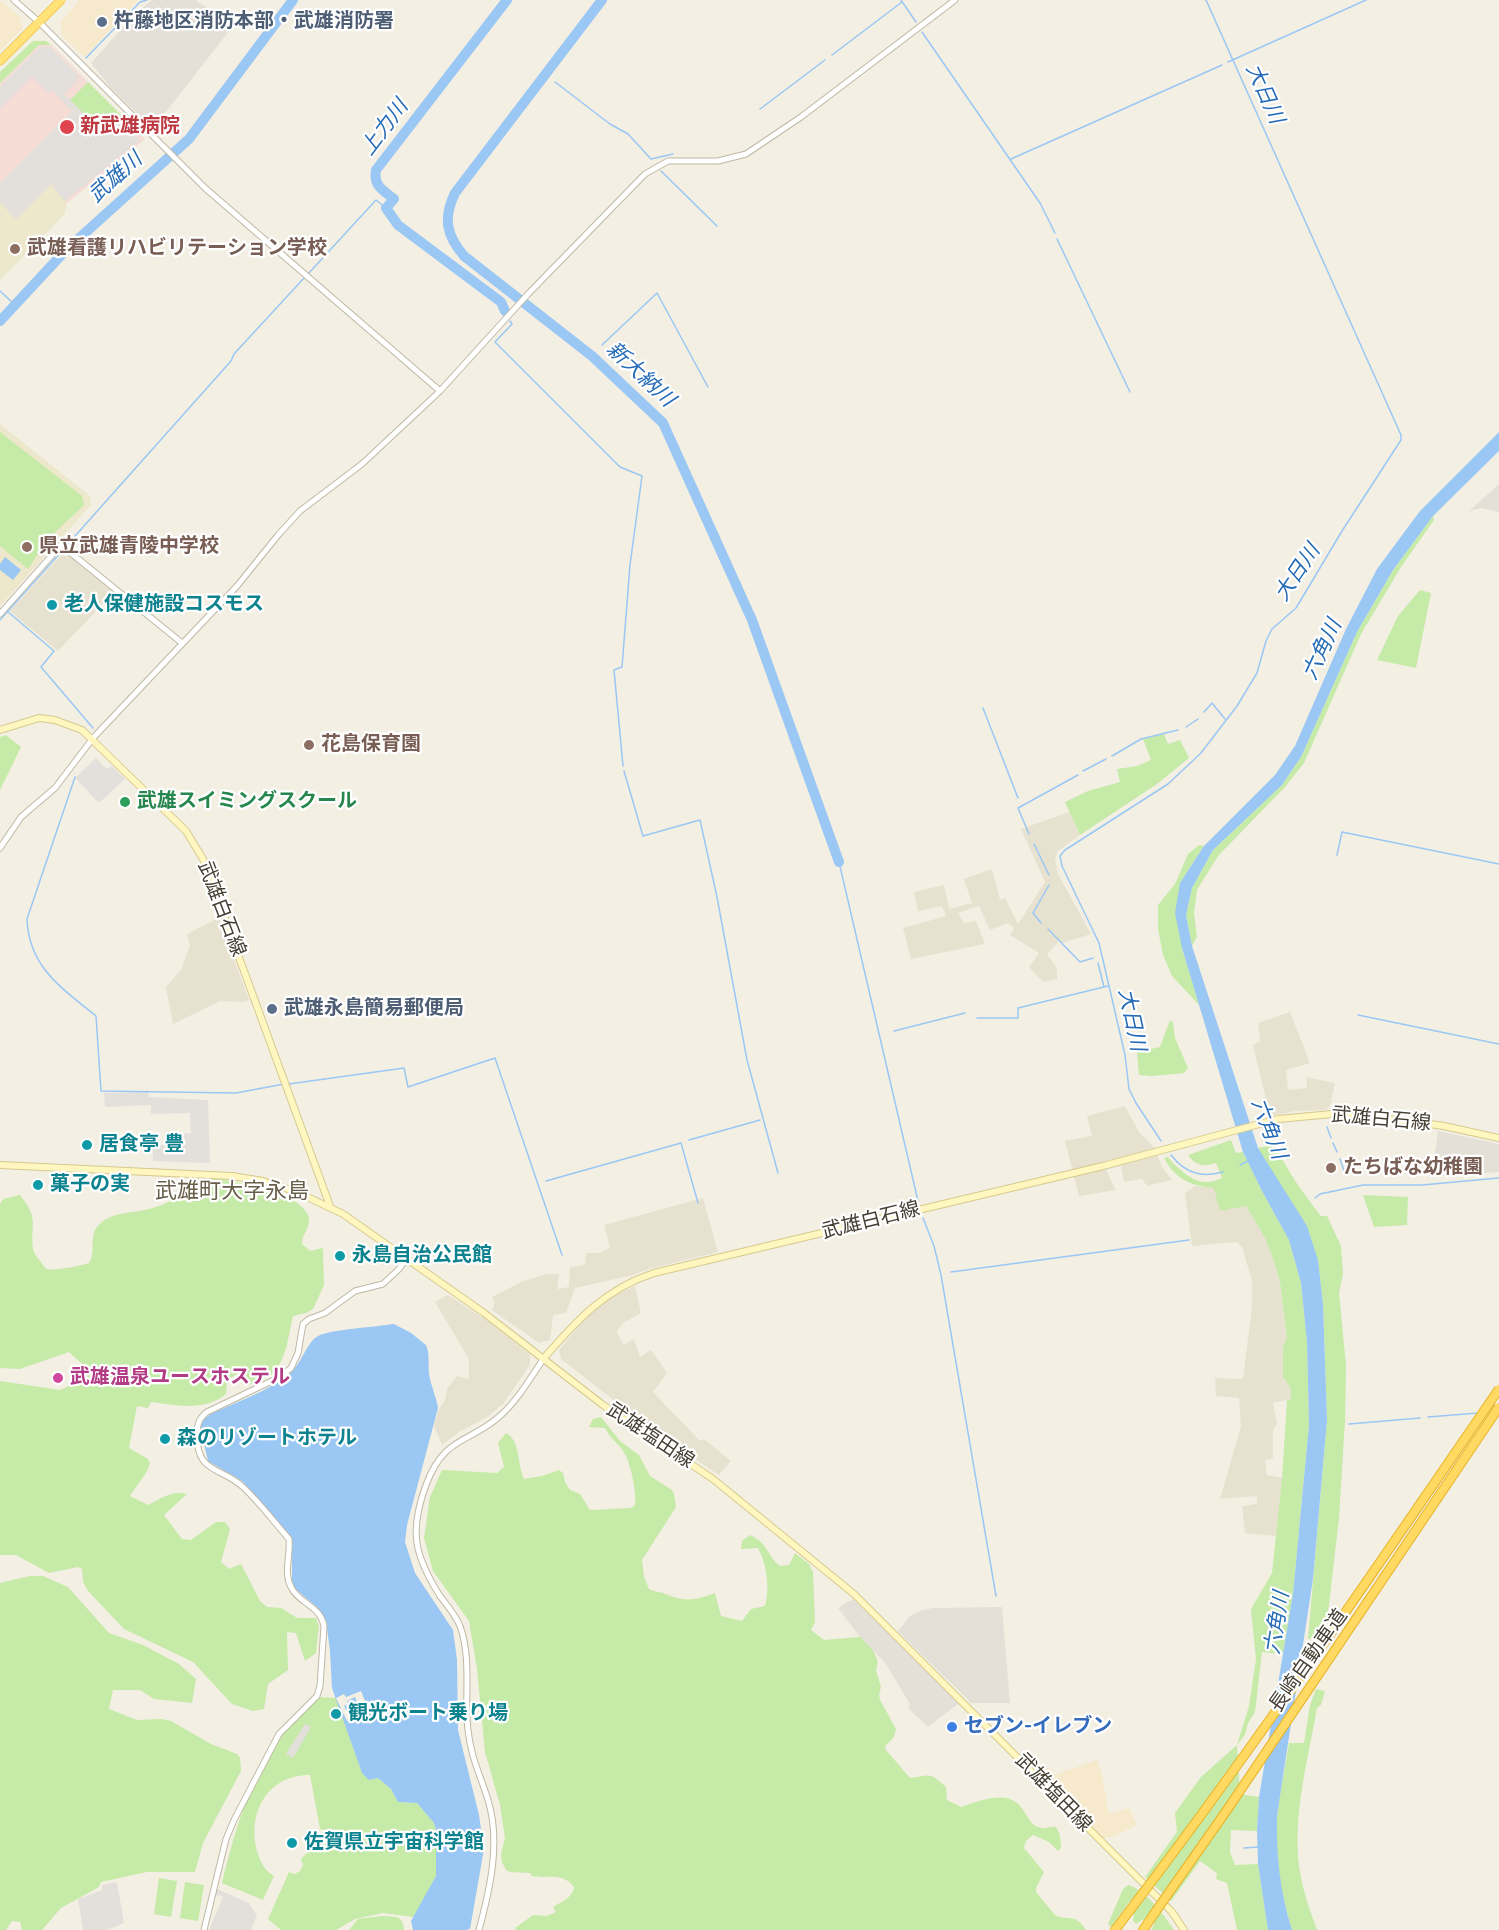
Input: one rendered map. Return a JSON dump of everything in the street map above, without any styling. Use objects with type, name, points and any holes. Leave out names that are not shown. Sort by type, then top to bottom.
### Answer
[{"type":"highway","points":[[0,61],[61,0]]},
{"type":"highway","name":"長崎自動車道","points":[[1115,1930],[1190,1830],[1499,1389]]},
{"type":"highway","name":"長崎自動車道","points":[[1143,1930],[1227,1810],[1499,1407]]},
{"type":"main road","name":"武雄白石線","points":[[0,730],[39,718],[71,725],[93,738],[186,831],[196,845],[330,1206]]},
{"type":"main road","name":"武雄白石線","points":[[544,1358],[576,1320],[603,1298],[645,1276],[1103,1166],[1278,1119],[1332,1114],[1420,1123],[1499,1138]]},
{"type":"main road","name":"武雄塩田線","points":[[0,1165],[232,1176],[263,1181],[330,1206],[407,1258],[603,1404],[714,1479],[854,1594],[1172,1912],[1184,1930]]},
{"type":"street","points":[[14,0],[239,219],[440,391]]},
{"type":"street","points":[[0,848],[21,818],[55,788],[93,738],[237,586],[300,512],[362,464],[440,391],[529,293],[645,174],[668,161],[718,161],[746,154],[801,117],[955,0]]},
{"type":"street","points":[[0,614],[61,545],[182,643]]},
{"type":"street","points":[[204,1930],[226,1839],[234,1820],[279,1734],[317,1696],[320,1686],[324,1626],[322,1617],[293,1591],[290,1585],[287,1567],[289,1539],[244,1488],[235,1480],[207,1466],[197,1444],[197,1428],[201,1417],[207,1413],[280,1377],[291,1368],[298,1353],[303,1324],[309,1319],[325,1313],[356,1291],[383,1284],[407,1258]]},
{"type":"street","points":[[479,1930],[487,1900],[494,1849],[493,1823],[488,1801],[473,1762],[468,1729],[466,1651],[460,1625],[420,1561],[415,1538],[417,1514],[426,1484],[437,1460],[451,1446],[501,1415],[516,1399],[544,1358]]},
{"type":"shaded area","points":[[0,0],[20,17],[22,29],[0,51]]},
{"type":"shaded area","points":[[80,0],[138,0],[85,57],[61,35],[61,21]]},
{"type":"shaded area","points":[[152,0],[196,0],[233,26],[162,117],[151,127],[111,88],[91,63],[135,14]]},
{"type":"shaded area","name":"新武雄病院","points":[[39,45],[51,45],[145,139],[67,203],[51,184],[16,219],[0,202],[0,83]]},
{"type":"shaded area","name":"新武雄病院","points":[[40,47],[50,47],[80,77],[64,94],[102,133],[118,118],[140,140],[65,201],[51,184],[16,219],[0,202],[0,183],[72,111],[52,90],[48,93],[32,77],[0,109],[0,86]]},
{"type":"shaded area","name":"武雄看護リハビリテーション学校","points":[[51,184],[67,203],[64,215],[0,280],[0,202],[16,218]]},
{"type":"shaded area","name":"県立武雄青陵中学校","points":[[0,424],[90,496],[91,505],[0,606]]},
{"type":"shaded area","points":[[1499,484],[1499,512],[1481,508],[1469,511]]},
{"type":"shaded area","points":[[64,552],[114,592],[58,651],[10,611]]},
{"type":"shaded area","points":[[96,758],[107,769],[112,766],[125,779],[99,803],[75,778]]},
{"type":"shaded area","points":[[1069,812],[1080,835],[1058,851],[1055,859],[1058,874],[1091,934],[1062,943],[1059,941],[1047,954],[1057,968],[1057,979],[1043,982],[1029,967],[1039,953],[1010,935],[1014,928],[1008,923],[990,930],[979,906],[958,913],[964,923],[976,921],[985,944],[911,959],[903,928],[946,916],[942,906],[918,911],[914,892],[944,885],[949,909],[972,903],[964,879],[992,869],[1000,900],[1005,898],[1018,924],[1045,882],[1021,829]]},
{"type":"shaded area","points":[[219,918],[249,1000],[220,1001],[173,1024],[166,987],[181,970],[190,945],[187,934]]},
{"type":"shaded area","points":[[1290,1012],[1310,1063],[1286,1070],[1288,1090],[1307,1088],[1306,1077],[1335,1083],[1330,1106],[1326,1110],[1296,1111],[1270,1116],[1253,1045],[1260,1042],[1258,1023]]},
{"type":"shaded area","points":[[148,1092],[149,1097],[208,1100],[210,1163],[153,1161],[152,1145],[181,1144],[180,1134],[191,1133],[190,1113],[151,1114],[151,1105],[105,1107],[104,1093]]},
{"type":"shaded area","points":[[1125,1106],[1139,1132],[1154,1147],[1162,1167],[1172,1180],[1147,1186],[1142,1179],[1124,1182],[1121,1166],[1106,1170],[1116,1190],[1079,1196],[1065,1141],[1092,1136],[1087,1116]]},
{"type":"shaded area","points":[[1438,1131],[1499,1144],[1499,1172],[1432,1176]]},
{"type":"shaded area","points":[[1195,1186],[1214,1188],[1246,1206],[1264,1236],[1280,1282],[1287,1337],[1283,1347],[1283,1377],[1290,1387],[1291,1399],[1273,1403],[1277,1424],[1273,1429],[1273,1458],[1265,1460],[1267,1475],[1282,1478],[1276,1536],[1245,1533],[1242,1506],[1257,1504],[1257,1496],[1220,1499],[1241,1426],[1239,1398],[1216,1396],[1215,1378],[1243,1379],[1252,1306],[1252,1281],[1242,1247],[1237,1242],[1192,1246],[1185,1193]]},
{"type":"shaded area","points":[[703,1198],[718,1252],[575,1288],[566,1313],[553,1315],[550,1340],[539,1343],[492,1310],[495,1302],[492,1297],[521,1282],[547,1274],[559,1274],[557,1289],[569,1287],[570,1267],[585,1265],[586,1253],[600,1253],[610,1247],[604,1225]]},
{"type":"shaded area","points":[[635,1286],[641,1313],[623,1323],[617,1331],[623,1345],[634,1339],[640,1357],[651,1350],[667,1373],[653,1392],[700,1441],[704,1439],[731,1461],[719,1475],[644,1426],[642,1422],[561,1359],[559,1350],[582,1322],[608,1299]]},
{"type":"shaded area","points":[[448,1295],[489,1322],[530,1355],[530,1365],[503,1404],[487,1417],[459,1432],[442,1445],[434,1426],[447,1389],[457,1376],[469,1379],[469,1359],[435,1302]]},
{"type":"shaded area","points":[[854,1600],[959,1703],[928,1727],[908,1708],[910,1704],[885,1663],[860,1637],[838,1608]]},
{"type":"shaded area","points":[[1002,1607],[1010,1703],[971,1703],[898,1631],[910,1616],[922,1610]]},
{"type":"shaded area","points":[[305,1724],[311,1727],[293,1758],[286,1754]]},
{"type":"shaded area","points":[[1097,1760],[1109,1814],[1129,1808],[1137,1825],[1112,1837],[1102,1838],[1038,1771],[1050,1767],[1054,1775]]},
{"type":"shaded area","points":[[117,1882],[124,1923],[107,1930],[83,1930],[78,1899],[102,1890],[102,1885]]},
{"type":"shaded area","points":[[217,1889],[249,1903],[257,1915],[251,1930],[209,1930],[223,1897],[215,1896]]},
{"type":"green space","points":[[33,41],[46,41],[51,45],[39,45],[0,83],[0,72]]},
{"type":"green space","points":[[88,82],[121,115],[103,133],[70,100]]},
{"type":"green space","name":"県立武雄青陵中学校","points":[[0,432],[82,496],[84,505],[48,539],[28,569],[0,546]]},
{"type":"green space","points":[[1433,516],[1434,520],[1401,567],[1361,634],[1304,763],[1285,787],[1218,856],[1197,890],[1194,913],[1197,937],[1192,946],[1186,915],[1192,888],[1213,850],[1282,785],[1301,757],[1357,632],[1393,570]]},
{"type":"green space","points":[[1420,590],[1431,593],[1416,668],[1377,660],[1398,616]]},
{"type":"green space","points":[[1164,734],[1168,744],[1180,740],[1189,758],[1157,784],[1080,835],[1065,802],[1088,791],[1120,782],[1117,769],[1137,766],[1151,760],[1143,739]]},
{"type":"green space","points":[[6,735],[21,747],[0,790],[0,737]]},
{"type":"green space","points":[[1199,845],[1204,846],[1180,883],[1182,948],[1199,1005],[1172,976],[1163,955],[1158,929],[1158,905],[1175,884],[1188,854]]},
{"type":"green space","points":[[1170,1020],[1188,1068],[1184,1073],[1139,1075],[1137,1052],[1160,1047]]},
{"type":"green space","points":[[1231,1140],[1236,1153],[1243,1152],[1289,1240],[1301,1283],[1307,1342],[1309,1424],[1293,1594],[1283,1654],[1262,1652],[1255,1712],[1248,1723],[1245,1735],[1237,1745],[1249,1706],[1256,1659],[1251,1609],[1272,1573],[1287,1400],[1291,1399],[1290,1387],[1283,1377],[1283,1347],[1287,1337],[1280,1282],[1274,1261],[1264,1236],[1246,1206],[1220,1211],[1214,1188],[1184,1180],[1173,1171],[1164,1158],[1168,1157],[1181,1170],[1197,1180],[1212,1182],[1222,1178],[1216,1163],[1200,1165],[1188,1155]]},
{"type":"green space","points":[[1275,1145],[1290,1173],[1308,1199],[1321,1216],[1327,1216],[1341,1246],[1343,1274],[1339,1293],[1346,1365],[1339,1518],[1327,1622],[1315,1638],[1308,1639],[1327,1420],[1323,1304],[1318,1260],[1258,1148]]},
{"type":"green space","points":[[214,1178],[268,1190],[296,1202],[305,1210],[309,1222],[302,1244],[310,1251],[323,1248],[324,1285],[313,1309],[293,1316],[286,1349],[276,1373],[249,1385],[239,1373],[227,1380],[226,1394],[209,1403],[180,1406],[151,1402],[148,1408],[137,1406],[129,1448],[148,1459],[150,1463],[130,1496],[148,1505],[171,1494],[187,1494],[164,1515],[182,1539],[191,1540],[216,1522],[225,1522],[230,1529],[221,1562],[229,1569],[241,1564],[260,1601],[267,1607],[281,1608],[297,1618],[316,1618],[319,1626],[316,1653],[305,1661],[296,1633],[287,1632],[288,1670],[268,1684],[264,1709],[253,1711],[232,1704],[193,1662],[124,1629],[88,1591],[83,1582],[82,1569],[78,1567],[49,1573],[16,1555],[0,1555],[0,1381],[60,1390],[78,1382],[81,1363],[69,1352],[20,1369],[0,1368],[0,1204],[3,1199],[20,1195],[32,1216],[32,1240],[35,1254],[46,1269],[61,1269],[89,1263],[95,1231],[108,1218],[161,1205],[180,1197],[192,1180]]},
{"type":"green space","points":[[1363,1195],[1408,1197],[1407,1225],[1374,1227]]},
{"type":"green space","points":[[601,1417],[620,1441],[639,1455],[650,1476],[672,1490],[674,1494],[676,1507],[642,1560],[644,1577],[649,1589],[683,1599],[701,1598],[715,1593],[721,1616],[742,1621],[751,1609],[765,1606],[767,1584],[764,1561],[758,1548],[741,1549],[742,1541],[750,1535],[764,1546],[780,1566],[789,1565],[795,1553],[809,1564],[813,1572],[815,1622],[811,1630],[824,1640],[860,1637],[873,1650],[878,1662],[876,1670],[881,1687],[880,1700],[896,1729],[894,1737],[885,1746],[886,1750],[910,1778],[933,1777],[946,1787],[947,1800],[961,1807],[985,1799],[1005,1798],[1019,1805],[1036,1826],[1056,1827],[1060,1835],[1061,1848],[1058,1851],[1049,1842],[1033,1835],[1026,1841],[1024,1848],[1044,1872],[1036,1892],[1055,1915],[1075,1919],[1086,1930],[516,1930],[515,1928],[533,1915],[547,1916],[556,1912],[553,1907],[569,1897],[574,1887],[565,1879],[510,1872],[506,1870],[502,1862],[501,1854],[505,1838],[500,1805],[485,1752],[477,1669],[469,1621],[433,1571],[424,1538],[430,1497],[442,1470],[497,1473],[504,1467],[498,1443],[506,1433],[516,1447],[524,1479],[559,1470],[563,1473],[570,1490],[580,1494],[590,1510],[631,1508],[635,1505],[635,1494],[625,1454],[605,1428],[589,1427],[593,1419]]},
{"type":"green space","points":[[30,1576],[43,1576],[68,1587],[109,1633],[143,1645],[179,1664],[196,1679],[192,1703],[154,1699],[140,1690],[113,1690],[109,1709],[137,1720],[171,1721],[211,1744],[237,1754],[240,1758],[241,1771],[203,1843],[195,1872],[147,1872],[101,1882],[99,1887],[61,1908],[42,1930],[22,1930],[20,1922],[12,1921],[6,1930],[0,1930],[0,1583]]},
{"type":"green space","points":[[1316,1689],[1325,1691],[1321,1705],[1317,1708],[1305,1770],[1299,1814],[1298,1857],[1302,1884],[1317,1930],[1292,1930],[1279,1874],[1277,1816],[1289,1743],[1304,1743],[1310,1705]]},
{"type":"green space","points":[[319,1697],[336,1698],[362,1773],[369,1779],[378,1778],[391,1789],[398,1802],[417,1803],[434,1823],[436,1876],[413,1917],[383,1913],[355,1919],[336,1930],[281,1930],[268,1919],[289,1872],[295,1874],[300,1871],[303,1865],[301,1859],[329,1831],[320,1829],[310,1775],[282,1782],[263,1800],[258,1812],[255,1839],[258,1854],[268,1872],[274,1876],[263,1900],[222,1883],[244,1806],[260,1769],[284,1731]]},
{"type":"green space","points":[[1237,1745],[1240,1794],[1259,1797],[1257,1831],[1231,1830],[1230,1852],[1235,1865],[1258,1864],[1268,1930],[1237,1930],[1227,1883],[1216,1879],[1217,1873],[1200,1861],[1171,1901],[1145,1877],[1177,1832],[1175,1813],[1201,1777]]},
{"type":"green space","points":[[159,1878],[177,1881],[171,1917],[154,1914]]},
{"type":"green space","points":[[185,1882],[204,1885],[198,1921],[180,1918]]},
{"type":"green space","points":[[1128,1885],[1148,1897],[1174,1930],[1151,1930],[1154,1925],[1153,1920],[1147,1917],[1136,1924],[1133,1921],[1135,1904],[1130,1901],[1111,1927],[1108,1924],[1123,1889]]},
{"type":"green space","points":[[383,1916],[400,1919],[404,1930],[349,1930],[358,1919]]},
{"type":"water","points":[[1499,432],[1499,451],[1433,516],[1393,570],[1357,632],[1301,757],[1282,785],[1213,850],[1192,888],[1186,915],[1192,946],[1258,1148],[1307,1226],[1318,1260],[1323,1304],[1327,1420],[1313,1579],[1277,1816],[1280,1873],[1284,1902],[1292,1930],[1268,1930],[1258,1864],[1259,1797],[1293,1594],[1309,1425],[1307,1342],[1301,1283],[1289,1240],[1243,1152],[1182,948],[1175,913],[1180,883],[1204,846],[1275,775],[1295,746],[1346,629],[1377,569],[1420,511]]},
{"type":"water","points":[[5,557],[21,570],[13,580],[0,570],[0,564]]},
{"type":"water","points":[[394,1324],[411,1333],[426,1345],[429,1374],[438,1408],[407,1525],[405,1542],[415,1573],[453,1630],[457,1660],[458,1730],[479,1815],[484,1849],[470,1929],[465,1930],[413,1930],[411,1921],[436,1876],[434,1823],[417,1803],[398,1802],[391,1789],[378,1778],[369,1780],[362,1773],[332,1688],[326,1621],[317,1607],[294,1588],[292,1582],[292,1538],[242,1481],[208,1461],[200,1426],[211,1414],[261,1391],[289,1374],[315,1338],[320,1335]]},
{"type":"pier","points":[[361,1691],[365,1701],[358,1704],[355,1697],[347,1701],[348,1704],[344,1706],[351,1719],[347,1721],[336,1698]]},
{"type":"waterway","points":[[86,58],[140,2],[147,0]]},
{"type":"waterway","name":"武雄川","points":[[0,321],[65,251],[189,139],[293,0]]},
{"type":"waterway","name":"上力川","points":[[505,311],[501,302],[398,225],[386,208],[394,199],[377,184],[375,175],[376,170],[507,0]]},
{"type":"waterway","name":"新大納川","points":[[602,0],[455,193],[449,210],[448,226],[453,241],[464,256],[592,356],[663,423],[752,620],[839,862]]},
{"type":"waterway","points":[[901,0],[916,22]]},
{"type":"waterway","name":"大日川","points":[[1161,1141],[1129,1089],[1125,1055],[1099,943],[1062,866],[1060,856],[1065,850],[1168,784],[1201,753],[1237,706],[1257,673],[1266,641],[1272,629],[1296,608],[1342,531],[1401,440],[1401,435],[1206,0]]},
{"type":"waterway","points":[[1228,62],[1366,0]]},
{"type":"waterway","points":[[832,55],[902,2]]},
{"type":"waterway","points":[[922,32],[1040,203],[1055,233]]},
{"type":"waterway","points":[[760,109],[825,60]]},
{"type":"waterway","points":[[1011,159],[1222,65]]},
{"type":"waterway","points":[[555,82],[610,124],[628,134],[651,159],[673,154]]},
{"type":"waterway","points":[[661,171],[717,226]]},
{"type":"waterway","points":[[308,274],[376,200],[386,208]]},
{"type":"waterway","points":[[1057,239],[1130,392]]},
{"type":"waterway","points":[[67,545],[231,361],[234,354],[305,277]]},
{"type":"waterway","points":[[0,291],[14,304]]},
{"type":"waterway","points":[[602,345],[657,293],[708,387]]},
{"type":"waterway","points":[[510,321],[512,324],[495,342],[620,467],[642,476],[630,565],[622,667],[614,670],[623,766]]},
{"type":"waterway","points":[[0,620],[63,550]]},
{"type":"waterway","points":[[7,611],[54,651],[41,667],[93,728]]},
{"type":"waterway","points":[[1204,712],[1212,703],[1225,719]]},
{"type":"waterway","points":[[983,708],[1018,798]]},
{"type":"waterway","points":[[1186,727],[1198,719]]},
{"type":"waterway","points":[[1112,756],[1141,739],[1178,730]]},
{"type":"waterway","points":[[1083,771],[1106,759]]},
{"type":"waterway","points":[[624,771],[643,836],[700,820],[717,897],[747,1060],[778,1173]]},
{"type":"waterway","points":[[1029,834],[1018,808],[1078,775]]},
{"type":"waterway","points":[[75,777],[27,919],[29,936],[41,964],[60,986],[96,1016],[101,1091],[236,1093],[284,1084]]},
{"type":"waterway","points":[[1337,855],[1342,832],[1499,864]]},
{"type":"waterway","points":[[1034,844],[1049,875]]},
{"type":"waterway","points":[[839,862],[918,1201]]},
{"type":"waterway","points":[[1041,923],[1033,913],[1049,885]]},
{"type":"waterway","points":[[1048,929],[1080,962],[1093,958]]},
{"type":"waterway","points":[[1098,963],[1104,987]]},
{"type":"waterway","points":[[977,1018],[1018,1018],[1018,1008],[1108,986]]},
{"type":"waterway","points":[[894,1031],[965,1013]]},
{"type":"waterway","points":[[1358,1015],[1499,1044]]},
{"type":"waterway","points":[[289,1084],[404,1068],[408,1087],[495,1058],[562,1255]]},
{"type":"waterway","points":[[689,1140],[760,1120]]},
{"type":"waterway","points":[[1327,1127],[1331,1138]]},
{"type":"waterway","points":[[546,1181],[681,1143],[698,1203]]},
{"type":"waterway","points":[[1333,1143],[1337,1152]]},
{"type":"waterway","name":"大日川","points":[[1171,1155],[1182,1166],[1194,1172],[1201,1174],[1223,1172]]},
{"type":"waterway","points":[[1340,1159],[1345,1173]]},
{"type":"waterway","name":"大日川","points":[[1240,1165],[1248,1161]]},
{"type":"waterway","points":[[1315,1198],[1320,1194],[1363,1185],[1422,1185],[1499,1178]]},
{"type":"waterway","points":[[923,1218],[934,1246],[941,1275],[996,1596]]},
{"type":"waterway","points":[[951,1272],[1189,1240]]},
{"type":"waterway","points":[[1428,1417],[1478,1413]]},
{"type":"waterway","points":[[1349,1424],[1420,1418]]},
{"type":"waterway","points":[[1244,1848],[1258,1847]]},
{"type":"place","name":"杵藤地区消防本部・武雄消防署","points":[[102,22]]},
{"type":"place","name":"新武雄病院","points":[[67,127]]},
{"type":"place","name":"武雄看護リハビリテーション学校","points":[[15,249]]},
{"type":"place","name":"県立武雄青陵中学校","points":[[27,547]]},
{"type":"place","name":"老人保健施設コスモス","points":[[52,605]]},
{"type":"place","name":"花島保育園","points":[[309,745]]},
{"type":"place","name":"武雄スイミングスクール","points":[[125,802]]},
{"type":"place","name":"武雄永島簡易郵便局","points":[[272,1009]]},
{"type":"place","name":"居食亭 豊","points":[[87,1145]]},
{"type":"place","name":"たちばな幼稚園","points":[[1331,1168]]},
{"type":"place","name":"菓子の実","points":[[38,1185]]},
{"type":"place","name":"永島自治公民館","points":[[340,1256]]},
{"type":"place","name":"武雄温泉ユースホステル","points":[[58,1378]]},
{"type":"place","name":"森のリゾートホテル","points":[[165,1439]]},
{"type":"place","name":"観光ボート乗り場","points":[[336,1714]]},
{"type":"place","name":"セブン-イレブン","points":[[952,1727]]},
{"type":"place","name":"佐賀県立宇宙科学館","points":[[292,1843]]},
{"type":"district","name":"武雄町大字永島","points":[[232,1192]]},
{"type":"water label","name":"六角川","points":[[1323,650]]},
{"type":"water label","name":"六角川","points":[[1268,1129]]},
{"type":"water label","name":"六角川","points":[[1278,1623]]}]
